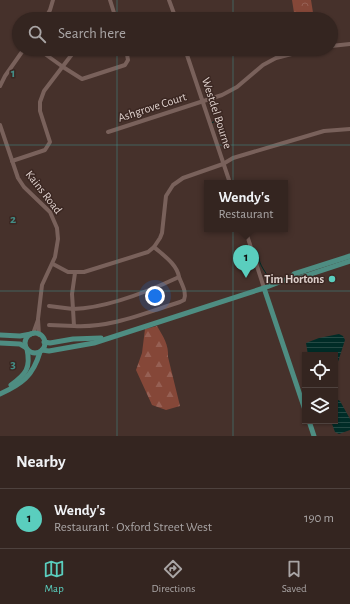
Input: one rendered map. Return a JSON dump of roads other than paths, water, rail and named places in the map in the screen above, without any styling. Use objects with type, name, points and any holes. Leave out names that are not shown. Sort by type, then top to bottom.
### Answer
[{"type":"main road","points":[[0,343],[20,344],[32,353],[94,342],[264,288],[290,278],[294,274],[350,256]]},
{"type":"main road","points":[[290,278],[296,279],[350,261]]},
{"type":"main road","points":[[264,288],[302,401]]},
{"type":"main road","points":[[0,394],[23,376],[29,365],[25,344],[27,338],[35,334]]},
{"type":"main road","points":[[0,335],[20,336],[35,334],[42,337],[44,342],[35,366],[28,378],[10,390],[0,394]]},
{"type":"main road","points":[[44,342],[50,343],[73,339],[110,337]]},
{"type":"main road","points":[[310,424],[314,436]]},
{"type":"street","points":[[49,12],[53,0]]},
{"type":"street","points":[[110,0],[114,12]]},
{"type":"street","points":[[169,0],[173,12]]},
{"type":"street","points":[[338,45],[350,44]]},
{"type":"street","points":[[0,86],[19,56]]},
{"type":"street","points":[[48,56],[78,77],[82,78],[88,78],[125,65],[128,60],[127,56]]},
{"type":"street","points":[[12,161],[46,150],[50,142],[40,111],[40,102],[44,91],[71,56]]},
{"type":"street","name":"Westdel Bourne","points":[[187,56],[229,180]]},
{"type":"street","name":"Ashgrove Court","points":[[108,132],[222,95],[237,86],[263,64],[284,56]]},
{"type":"street","name":"Kains Road","points":[[0,125],[18,178],[24,187],[50,212],[57,228],[57,253],[42,285],[35,334]]},
{"type":"street","points":[[53,264],[68,272],[84,272],[148,252],[160,238],[162,233],[166,196],[173,185],[183,178],[224,164],[233,158],[317,133],[350,129]]},
{"type":"street","points":[[246,232],[264,288]]},
{"type":"street","points":[[49,325],[85,326],[118,322],[184,300],[185,293],[178,271],[154,246]]},
{"type":"street","points":[[74,326],[72,294],[75,273]]},
{"type":"street","points":[[49,306],[73,309],[96,308],[154,289],[179,277]]},
{"type":"water","points":[[339,334],[343,336],[345,340],[338,362],[338,352],[308,352],[306,343],[319,338]]},
{"type":"water","points":[[338,400],[350,419],[350,430],[339,434],[335,432],[332,424],[338,424]]},
{"type":"waterway","points":[[211,123],[216,121]]},
{"type":"waterway","points":[[256,250],[261,266],[269,277],[271,283]]},
{"type":"place","name":"Wendy's","points":[[246,278]]},
{"type":"place","name":"Tim Hortons","points":[[332,279]]}]
